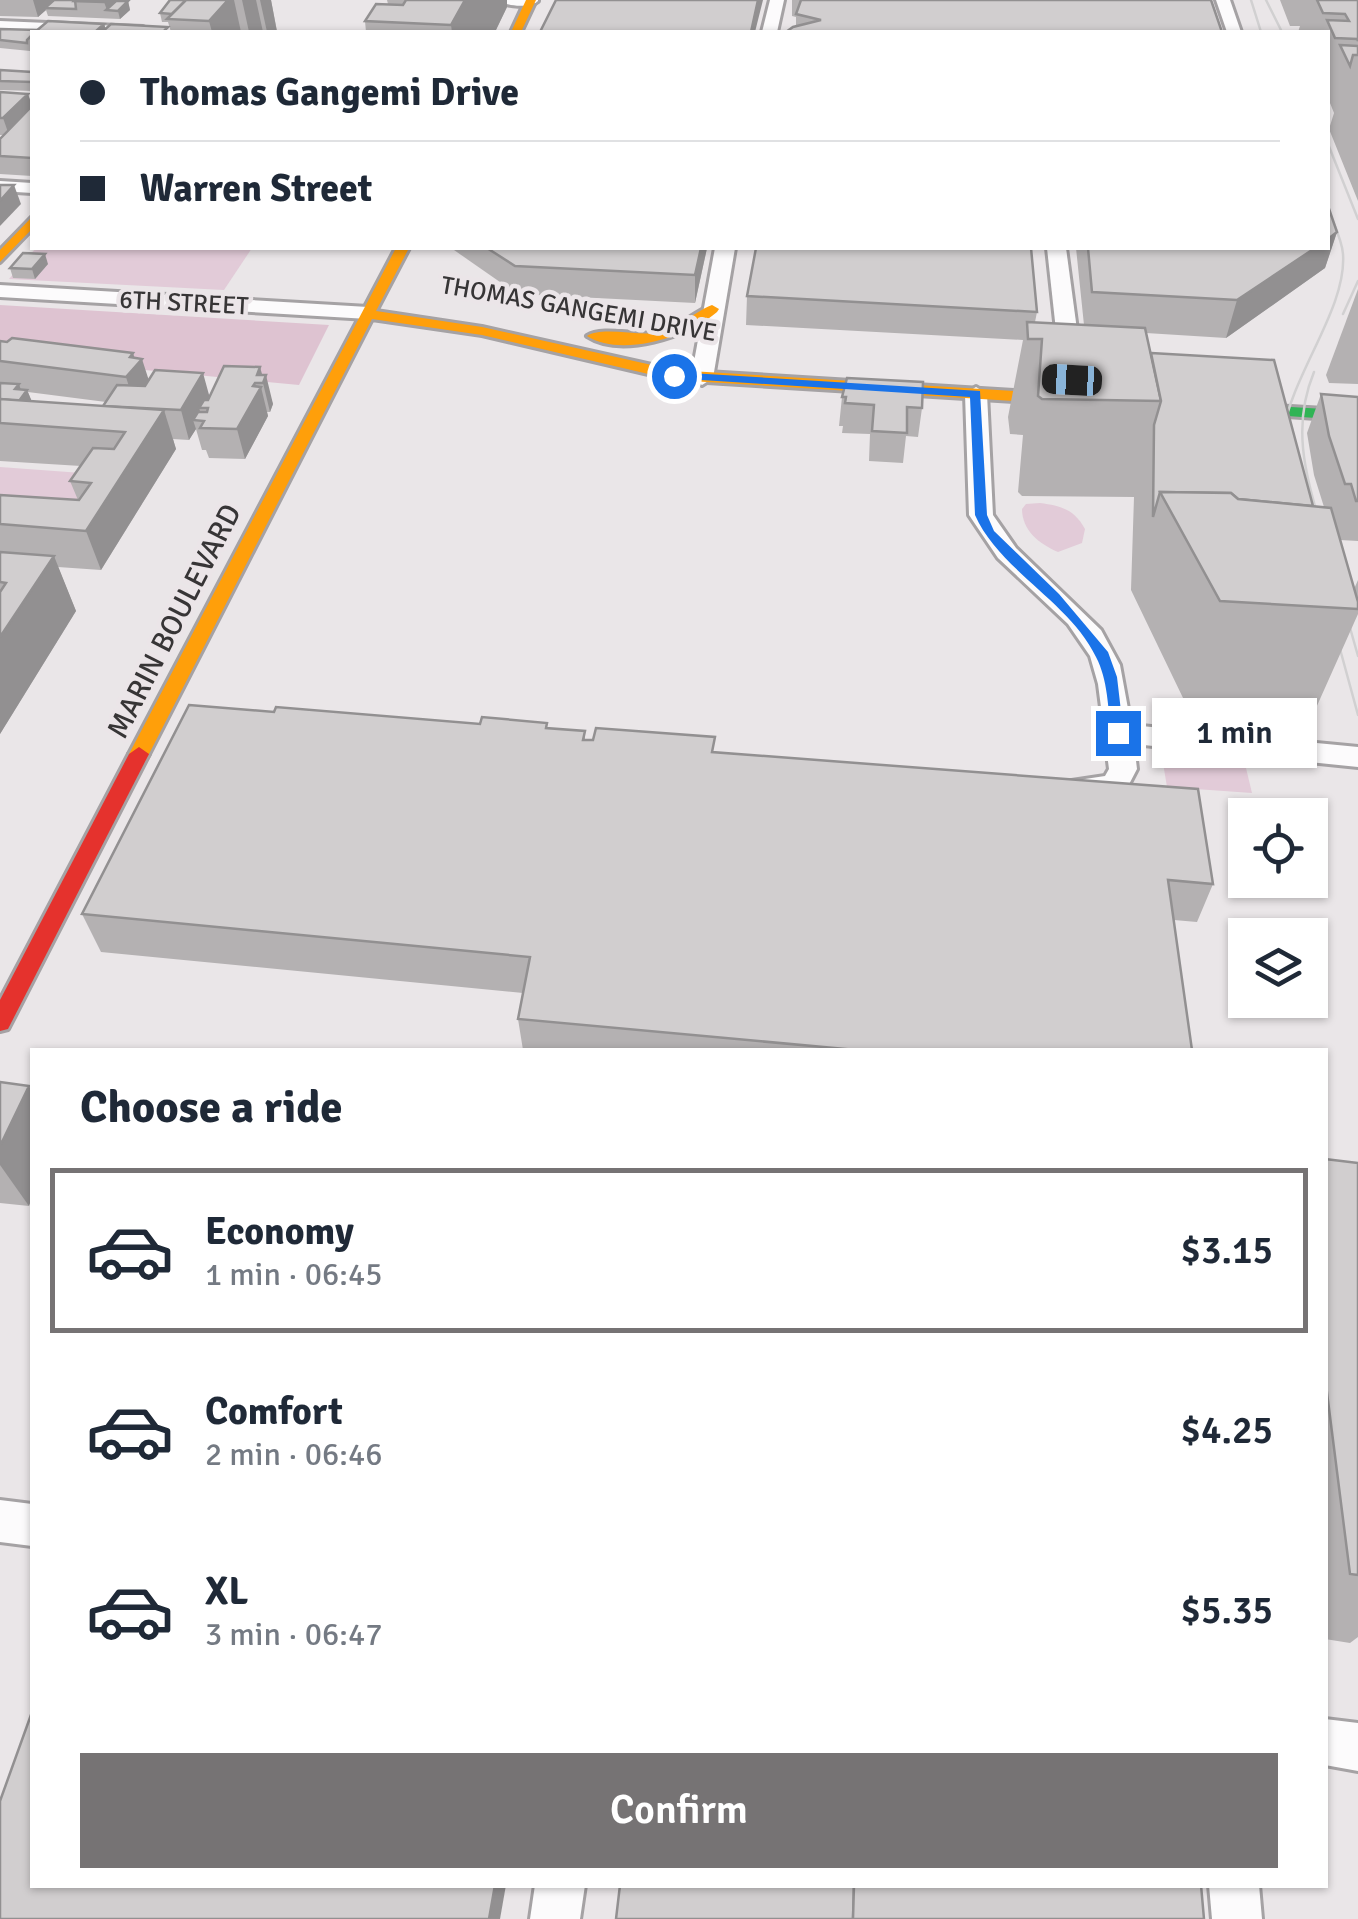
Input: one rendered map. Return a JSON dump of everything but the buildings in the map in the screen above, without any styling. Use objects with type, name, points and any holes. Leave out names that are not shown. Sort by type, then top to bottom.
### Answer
[{"type":"street","points":[[506,0],[531,1],[517,30]]},
{"type":"street","points":[[770,30],[777,0]]},
{"type":"street","points":[[1223,0],[1233,30]]},
{"type":"street","points":[[0,26],[95,30]]},
{"type":"street","points":[[0,186],[30,188]]},
{"type":"street","points":[[0,258],[30,224]]},
{"type":"street","points":[[705,369],[725,250]]},
{"type":"street","points":[[1056,250],[1083,390]]},
{"type":"street","name":"MARIN BOULEVARD","points":[[0,1022],[178,709],[368,313],[400,265]]},
{"type":"street","name":"6TH STREET","points":[[0,291],[368,313]]},
{"type":"street","points":[[454,302],[507,318]]},
{"type":"street","points":[[594,336],[668,336],[694,328],[712,309]]},
{"type":"street","name":"THOMAS GANGEMI DRIVE","points":[[368,313],[424,310],[507,318],[594,336],[705,369],[976,394],[1083,390]]},
{"type":"street","name":"THOMAS GANGEMI DRIVE","points":[[368,313],[391,320],[499,335],[638,370],[1042,378],[1083,390]]},
{"type":"street","points":[[1042,378],[1038,384],[976,386],[981,515],[988,532],[1054,597],[1102,652],[1110,677],[1124,769],[1114,786],[1094,790],[1048,788]]},
{"type":"street","points":[[1358,396],[1207,397],[1358,416]]},
{"type":"street","points":[[1118,733],[1358,757]]},
{"type":"street","points":[[0,1521],[30,1525]]},
{"type":"street","points":[[1328,1742],[1358,1746]]},
{"type":"street","points":[[555,1919],[560,1888]]},
{"type":"street","points":[[1234,1888],[1237,1919]]},
{"type":"shaded area","points":[[34,250],[251,250],[224,290],[9,279]]},
{"type":"shaded area","points":[[0,305],[329,325],[299,385],[0,356]]},
{"type":"shaded area","points":[[0,467],[109,475],[67,537],[0,531]]},
{"type":"shaded area","points":[[1026,504],[1061,507],[1076,517],[1085,529],[1082,543],[1058,552],[1033,535],[1022,509]]},
{"type":"shaded area","points":[[1163,763],[1246,768],[1252,793],[1167,787]]},
{"type":"tram line","points":[[1251,0],[1260,30]]},
{"type":"tram line","points":[[1266,0],[1281,30]]},
{"type":"tram line","points":[[1330,149],[1358,219]]},
{"type":"tram line","points":[[1283,433],[1288,411],[1328,319],[1342,275],[1342,248],[1330,214]]},
{"type":"tram line","points":[[1343,314],[1358,281]]},
{"type":"tram line","points":[[1314,372],[1303,413],[1303,452],[1322,531]]},
{"type":"tram line","points":[[1343,603],[1358,656]]},
{"type":"tram line","points":[[1334,627],[1358,715]]},
{"type":"traffic: fast","points":[[1224,408],[1358,416]]},
{"type":"traffic: slow","points":[[517,30],[531,0]]},
{"type":"traffic: slow","points":[[0,258],[30,223]]},
{"type":"traffic: slow","points":[[139,754],[401,250]]},
{"type":"traffic: slow","points":[[594,336],[642,339],[672,334],[712,309]]},
{"type":"traffic: slow","points":[[368,313],[391,320],[482,331],[674,375],[1077,400]]},
{"type":"traffic: jam","points":[[0,1022],[139,754]]},
{"type":"route","points":[[674,376],[976,394],[979,505],[988,532],[1054,597],[1102,652],[1110,677],[1118,733]]}]
